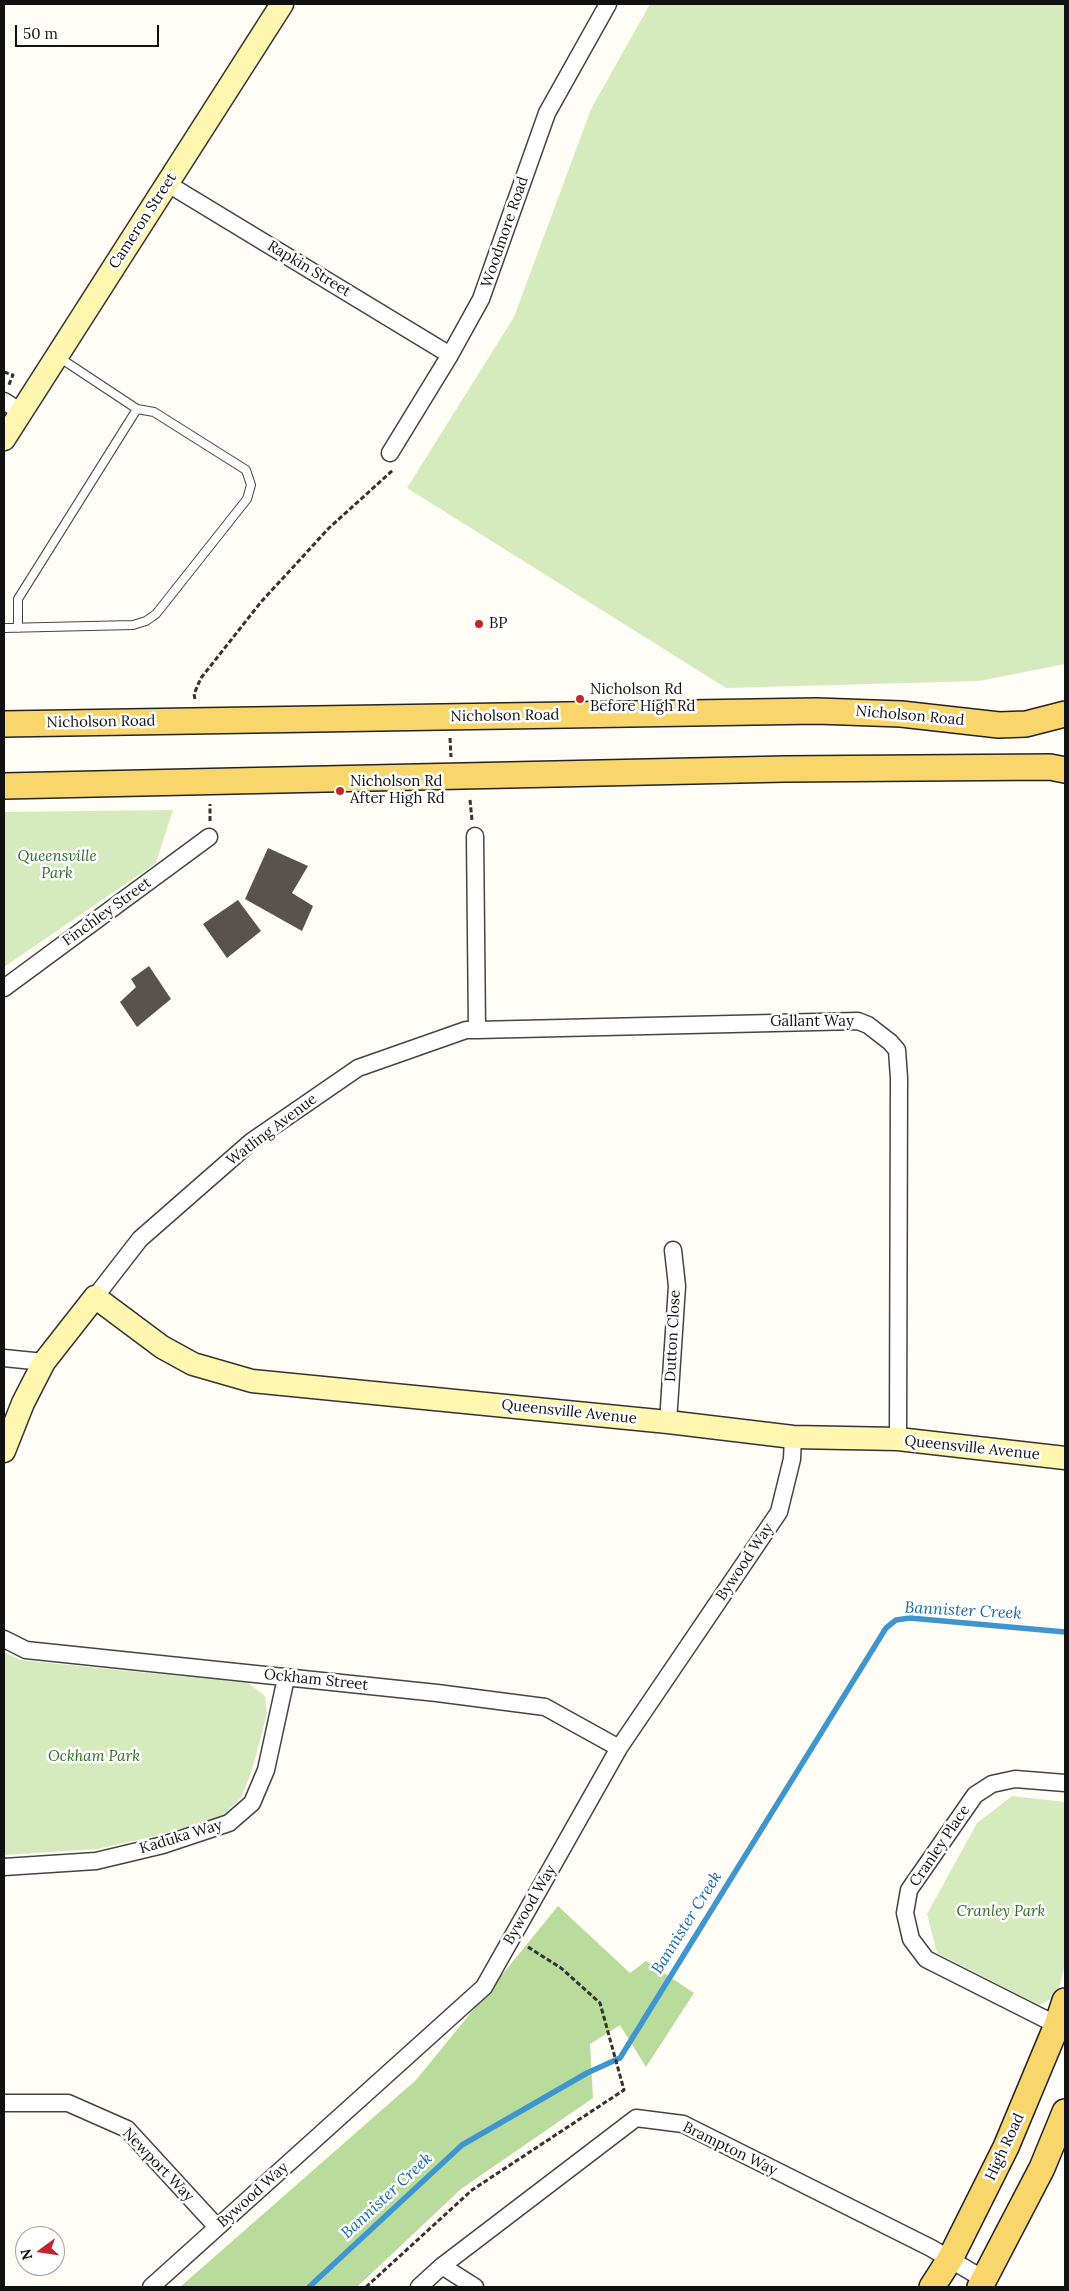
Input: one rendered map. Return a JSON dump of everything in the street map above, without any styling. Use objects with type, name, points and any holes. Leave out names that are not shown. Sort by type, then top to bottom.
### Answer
[{"type":"main road","name":"Nicholson Road","points":[[4,724],[857,711],[999,725],[1026,724],[1065,714]]},
{"type":"main road","points":[[4,786],[805,768],[1050,767],[1065,770]]},
{"type":"main road","name":"High Road","points":[[932,2287],[950,2259],[1006,2148],[1057,2025],[1065,2001]]},
{"type":"main road","points":[[982,2284],[1042,2168],[1065,2112]]},
{"type":"street","name":"Cameron Street","points":[[4,439],[12,407],[56,355],[168,184],[282,4]]},
{"type":"street","name":"Woodmore Road","points":[[390,453],[450,355],[481,299],[547,113],[608,4]]},
{"type":"street","name":"Rapkin Street","points":[[168,184],[450,355]]},
{"type":"street","points":[[475,836],[477,1030]]},
{"type":"street","name":"Finchley Street","points":[[4,988],[209,837]]},
{"type":"street","name":"Gallant Way","points":[[477,1030],[858,1021],[868,1025],[890,1042],[897,1050],[899,1078],[898,1439]]},
{"type":"street","name":"Watling Avenue","points":[[4,1451],[23,1403],[44,1362],[140,1239],[252,1141],[358,1068],[466,1030],[477,1030]]},
{"type":"street","name":"Dutton Close","points":[[668,1422],[677,1286],[673,1250]]},
{"type":"street","name":"Queensville Avenue","points":[[95,1297],[170,1352],[193,1364],[252,1382],[668,1422],[793,1437],[898,1439],[1065,1458]]},
{"type":"street","points":[[4,1358],[44,1362]]},
{"type":"street","name":"Bywood Way","points":[[151,2287],[484,1987],[619,1748],[779,1512],[792,1459],[793,1437]]},
{"type":"street","name":"Ockham Street","points":[[4,1639],[26,1650],[437,1693],[545,1707],[619,1748]]},
{"type":"street","name":"Kaduka Way","points":[[4,1867],[96,1861],[162,1845],[228,1823],[252,1803],[266,1770],[286,1678]]},
{"type":"street","name":"Cranley Place","points":[[1057,2025],[926,1959],[911,1939],[905,1913],[909,1890],[975,1795],[992,1784],[1015,1779],[1065,1783]]},
{"type":"street","name":"Newport Way","points":[[4,2103],[68,2103],[127,2129],[217,2227]]},
{"type":"street","name":"Brampton Way","points":[[419,2287],[442,2266],[636,2118],[683,2124],[931,2248],[950,2259],[982,2284]]},
{"type":"street","points":[[442,2266],[475,2287]]},
{"type":"lane","points":[[4,628],[133,625],[146,621],[156,614],[246,499],[251,485],[246,470],[154,412],[137,409],[56,355]]},
{"type":"lane","points":[[18,628],[18,599],[137,409]]},
{"type":"path","points":[[196,720],[194,694],[201,678],[261,602],[329,528],[394,469],[390,453]]},
{"type":"path","points":[[448,717],[453,776]]},
{"type":"path","points":[[470,800],[470,809]]},
{"type":"path","points":[[366,2287],[472,2190],[624,2090],[600,2004],[561,1968],[528,1947]]},
{"type":"green space","points":[[650,4],[1065,4],[1065,664],[979,681],[726,688],[407,488],[514,317],[591,109]]},
{"type":"green space","name":"Queensville Park","points":[[173,810],[156,863],[4,967],[4,812]]},
{"type":"green space","name":"Ockham Park","points":[[4,1652],[20,1660],[248,1683],[265,1696],[267,1714],[252,1770],[241,1798],[221,1817],[160,1835],[97,1849],[4,1855]]},
{"type":"green space","name":"Cranley Park","points":[[1012,1796],[1065,1802],[1065,1965],[1057,1996],[1039,2005],[937,1953],[927,1914],[977,1823]]},
{"type":"green space","points":[[558,1906],[630,1973],[646,1961],[694,1993],[646,2067],[620,2025],[590,2044],[593,2098],[461,2189],[357,2287],[180,2287],[416,2080]]},
{"type":"building","points":[[268,848],[308,866],[292,893],[313,906],[302,931],[245,899]]},
{"type":"building","points":[[238,900],[261,931],[227,958],[203,924]]},
{"type":"building","points":[[149,966],[171,999],[137,1027],[120,1002],[136,987],[131,979]]},
{"type":"waterway","name":"Bannister Creek","points":[[309,2287],[462,2145],[587,2073],[620,2058],[886,1628],[896,1620],[910,1618],[1065,1632]]},
{"type":"place","name":"BP","points":[[479,624]]},
{"type":"place","name":"Nicholson Rd Before High Rd","points":[[580,699]]},
{"type":"place","name":"Nicholson Rd After High Rd","points":[[340,791]]}]
